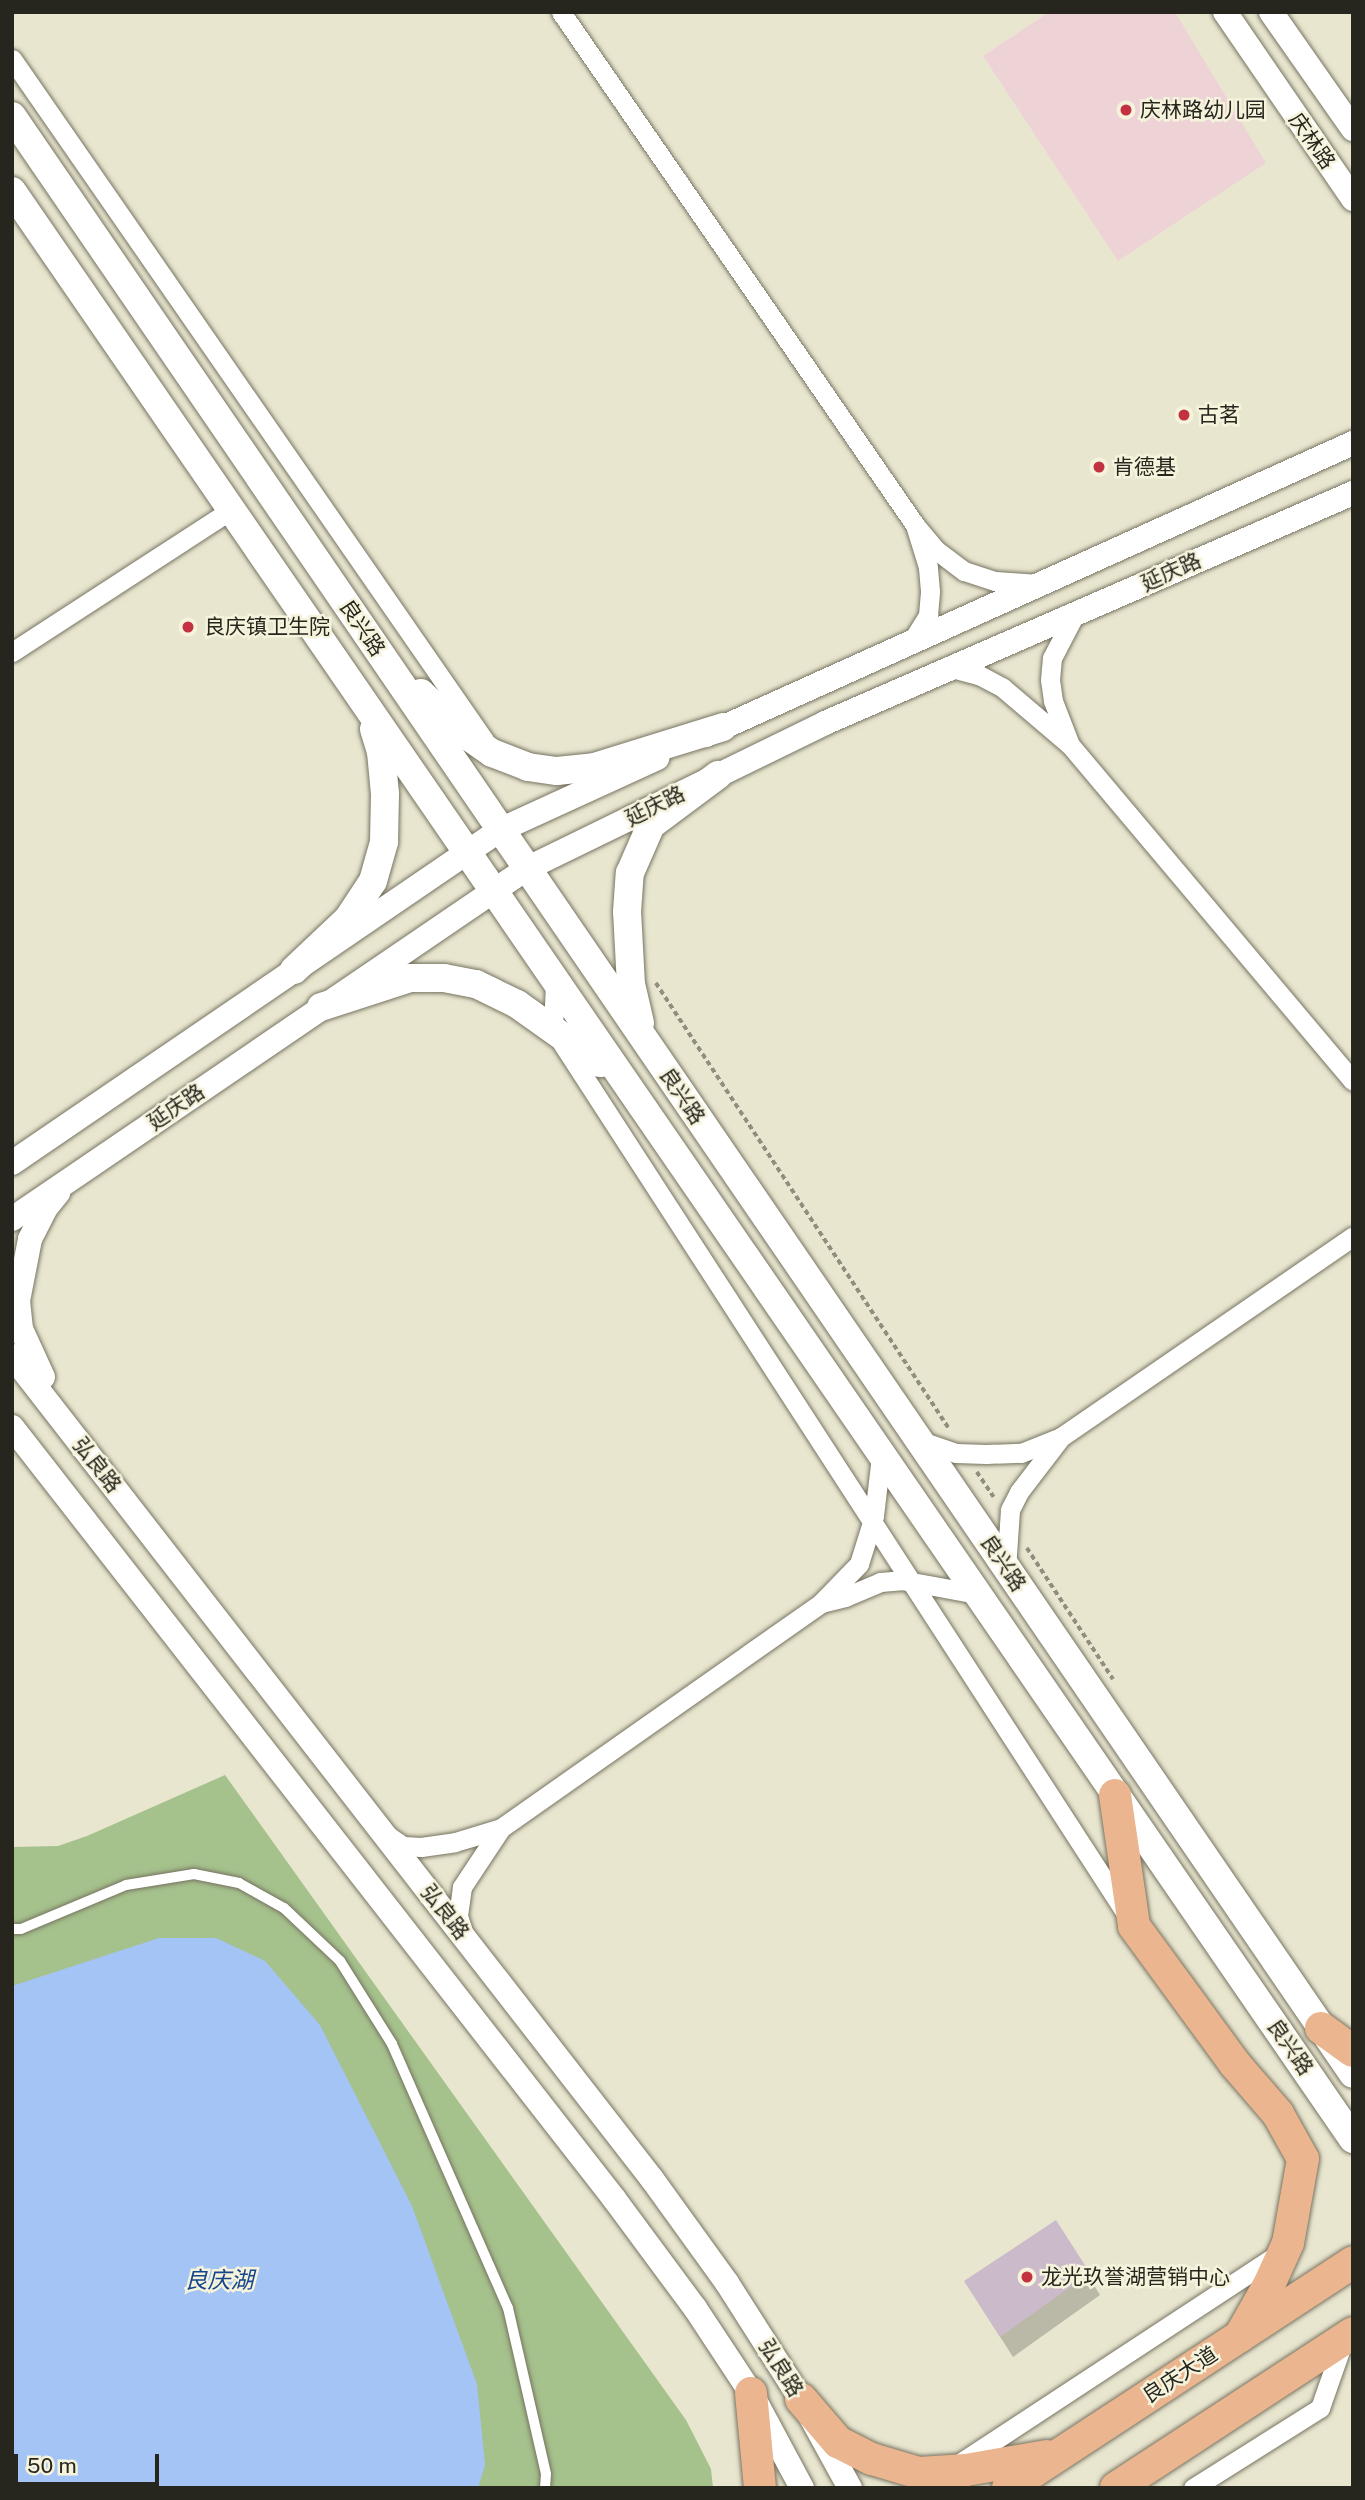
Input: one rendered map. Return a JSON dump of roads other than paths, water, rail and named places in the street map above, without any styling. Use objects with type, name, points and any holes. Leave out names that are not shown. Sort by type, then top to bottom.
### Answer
[{"type":"main road","name":"良兴路","points":[[12,116],[1353,2074]]},
{"type":"main road","name":"良兴路","points":[[12,191],[620,1079],[1353,2139]]},
{"type":"main road","points":[[367,635],[459,730],[492,753],[528,767],[557,771],[594,767],[723,727]]},
{"type":"main road","points":[[294,970],[348,919],[373,881],[384,842],[382,762],[369,713]]},
{"type":"main road","points":[[646,1043],[631,985],[627,926],[630,873],[651,825],[718,775]]},
{"type":"main road","points":[[321,1007],[410,978],[444,978],[476,984],[517,1004],[620,1079]]},
{"type":"main road","points":[[1115,1795],[1134,1926],[1235,2064],[1278,2114],[1303,2159],[1299,2192],[1284,2251],[1269,2286],[1240,2336]]},
{"type":"main road","points":[[1321,2028],[1353,2051]]},
{"type":"main road","name":"良庆大道","points":[[1008,2488],[1353,2262]]},
{"type":"main road","points":[[1116,2488],[1348,2336]]},
{"type":"main road","points":[[751,2393],[760,2488]]},
{"type":"main road","points":[[801,2399],[838,2442],[872,2459],[919,2473],[1059,2454]]},
{"type":"street","points":[[561,12],[915,525],[936,550],[964,571],[995,581],[1039,584]]},
{"type":"street","name":"庆林路","points":[[1226,12],[1248,49],[1353,199]]},
{"type":"street","name":"庆林路","points":[[1271,12],[1353,129]]},
{"type":"street","points":[[12,60],[492,753]]},
{"type":"street","name":"延庆路","points":[[12,1163],[500,830],[1352,442]]},
{"type":"street","name":"延庆路","points":[[12,1219],[526,869],[825,723],[1353,493]]},
{"type":"street","points":[[12,652],[230,510]]},
{"type":"street","points":[[912,641],[928,615],[930,591],[928,567],[915,525]]},
{"type":"street","points":[[1070,745],[1053,701],[1050,680],[1052,658],[1075,614]]},
{"type":"street","points":[[952,668],[979,675],[1003,688],[1070,745],[1353,1081]]},
{"type":"street","points":[[555,983],[553,1029],[1134,1926]]},
{"type":"street","points":[[71,1179],[45,1209],[30,1239],[18,1301],[21,1329],[31,1357],[81,1444]]},
{"type":"street","points":[[918,1440],[956,1453],[986,1454],[1021,1453],[1061,1437],[1353,1236]]},
{"type":"street","name":"弘良路","points":[[12,1356],[652,2179],[727,2283],[801,2399],[850,2488]]},
{"type":"street","name":"弘良路","points":[[12,1427],[615,2200],[695,2308],[751,2393],[802,2488]]},
{"type":"street","points":[[1006,1568],[1010,1510],[1019,1492],[1061,1437]]},
{"type":"street","points":[[383,1832],[403,1846],[421,1847],[455,1842],[501,1828],[821,1603],[859,1564],[873,1521],[881,1456]]},
{"type":"street","points":[[821,1603],[845,1597],[880,1582],[912,1582],[976,1594]]},
{"type":"street","points":[[465,1939],[458,1916],[462,1888],[501,1828]]},
{"type":"street","points":[[947,2471],[1284,2251]]},
{"type":"street","points":[[1193,2488],[1320,2408],[1348,2336]]},
{"type":"lane","points":[[12,1929],[21,1929],[126,1885],[194,1874],[239,1883],[284,1908],[340,1961],[392,2043],[508,2308],[546,2474],[545,2488]]},
{"type":"water","name":"良庆湖","points":[[159,1938],[216,1938],[265,1961],[320,2025],[412,2206],[477,2384],[485,2465],[478,2488],[12,2488],[12,1986]]},
{"type":"place","name":"庆林路幼儿园","points":[[1126,110]]},
{"type":"place","name":"古茗","points":[[1184,415]]},
{"type":"place","name":"肯德基","points":[[1099,467]]},
{"type":"place","name":"良庆镇卫生院","points":[[188,627]]},
{"type":"place","name":"龙光玖誉湖营销中心","points":[[1027,2277]]}]
